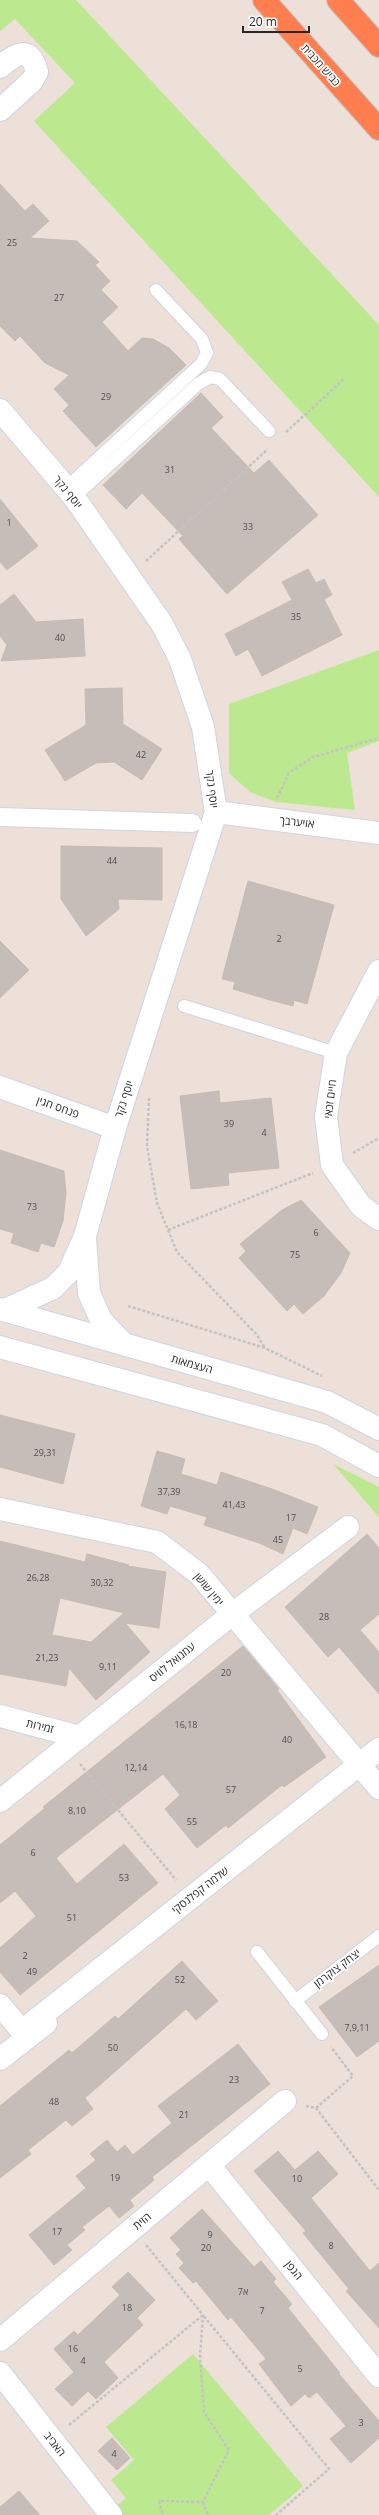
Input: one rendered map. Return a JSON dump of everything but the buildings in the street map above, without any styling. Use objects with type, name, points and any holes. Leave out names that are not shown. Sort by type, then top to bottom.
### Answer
[{"type":"highway","name":"כביש מכבית","points":[[264,0],[379,129]]},
{"type":"highway","points":[[338,0],[379,46]]},
{"type":"street","points":[[0,67],[12,56],[19,53],[27,56],[34,62],[37,72],[32,81],[0,110]]},
{"type":"street","name":"יוסף נקר","points":[[0,410],[70,493],[162,624],[180,659],[203,727],[216,812],[115,1128],[85,1236],[69,1272],[53,1288],[3,1309]]},
{"type":"street","name":"אויערבך","points":[[216,812],[379,833]]},
{"type":"street","points":[[0,817],[192,823]]},
{"type":"street","name":"חיים זכאי","points":[[379,971],[336,1053],[326,1117],[332,1165],[361,1206],[379,1219]]},
{"type":"street","name":"פנחס חגין","points":[[0,1087],[115,1128]]},
{"type":"street","name":"יוסף נקר","points":[[85,1236],[89,1294],[101,1320],[124,1344]]},
{"type":"street","name":"העצמאות","points":[[3,1309],[327,1402],[379,1429]]},
{"type":"street","points":[[0,1347],[322,1435],[379,1466]]},
{"type":"street","name":"ימין שושן","points":[[0,1509],[157,1542],[198,1574],[231,1615],[379,1788]]},
{"type":"street","name":"עמנואל לוויס","points":[[0,1801],[231,1615],[348,1527]]},
{"type":"street","name":"זמירות","points":[[0,1716],[73,1742]]},
{"type":"street","name":"שלמה קפלנסקי","points":[[0,2005],[22,2031],[379,1749]]},
{"type":"street","points":[[0,2060],[112,1972]]},
{"type":"street","name":"הזית","points":[[0,2340],[285,2101]]},
{"type":"street","name":"הגפן","points":[[209,2165],[379,2376]]},
{"type":"street","name":"האביב","points":[[0,2373],[110,2515]]},
{"type":"lane","points":[[70,493],[201,364],[206,353],[202,339],[156,290]]},
{"type":"lane","points":[[70,493],[198,384],[210,377],[220,379],[269,431]]},
{"type":"lane","points":[[184,1006],[336,1053]]},
{"type":"lane","name":"יצחק צוקרמן","points":[[295,2001],[379,1936]]},
{"type":"lane","points":[[257,1952],[322,2034]]},
{"type":"path","points":[[280,437],[345,378]]},
{"type":"path","points":[[146,561],[269,448]]},
{"type":"path","points":[[276,802],[289,773],[313,757],[379,738]]},
{"type":"path","points":[[128,1306],[265,1348],[257,1335],[177,1252],[157,1203],[147,1146],[150,1093]]},
{"type":"path","points":[[168,1230],[332,1165],[379,1138]]},
{"type":"path","points":[[73,1742],[191,1898]]},
{"type":"path","points":[[322,2034],[354,2076],[316,2108],[379,2190]]},
{"type":"path","points":[[133,2229],[329,2469],[276,2515]]},
{"type":"path","points":[[52,2439],[203,2315]]},
{"type":"path","points":[[203,2315],[200,2356],[204,2412],[229,2450],[203,2502],[208,2515]]},
{"type":"path","points":[[163,2515],[159,2501],[203,2502]]},
{"type":"green space","points":[[0,0],[76,0],[379,325],[379,497],[34,121],[75,83],[15,19],[0,31]]},
{"type":"green space","points":[[379,650],[379,741],[347,753],[355,810],[276,802],[250,792],[229,773],[229,704]]},
{"type":"green space","points":[[333,1464],[379,1487],[379,1517]]},
{"type":"green space","points":[[193,2354],[303,2486],[269,2515],[117,2515],[112,2510],[126,2498],[111,2480],[134,2460],[106,2427]]}]
